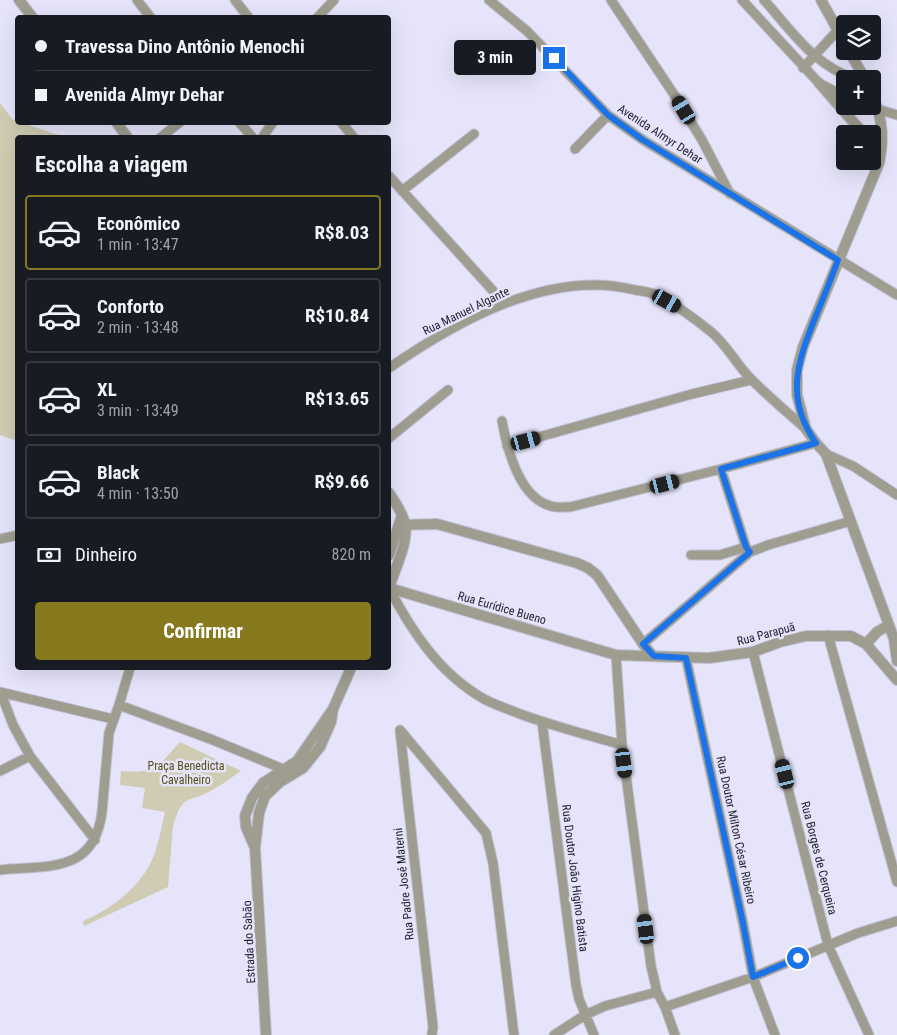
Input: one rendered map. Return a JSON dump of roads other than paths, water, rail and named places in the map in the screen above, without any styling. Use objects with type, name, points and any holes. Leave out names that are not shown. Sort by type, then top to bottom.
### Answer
[{"type":"street","points":[[19,0],[31,15]]},
{"type":"street","points":[[137,0],[149,15]]},
{"type":"street","points":[[234,0],[246,15]]},
{"type":"street","points":[[321,15],[334,0]]},
{"type":"street","name":"Avenida Almyr Dehar","points":[[489,0],[527,31],[608,115],[643,140],[897,295]]},
{"type":"street","points":[[611,0],[702,140],[730,194]]},
{"type":"street","points":[[742,0],[856,125]]},
{"type":"street","points":[[764,0],[814,56],[828,67],[836,70]]},
{"type":"street","points":[[821,0],[836,26]]},
{"type":"street","points":[[803,68],[836,32]]},
{"type":"street","points":[[819,83],[836,92]]},
{"type":"street","points":[[881,111],[897,116]]},
{"type":"street","points":[[575,149],[608,115]]},
{"type":"street","points":[[880,115],[883,139],[881,153]]},
{"type":"street","points":[[164,135],[176,125]]},
{"type":"street","points":[[242,125],[250,135]]},
{"type":"street","points":[[343,125],[352,135]]},
{"type":"street","points":[[402,191],[474,134]]},
{"type":"street","points":[[876,170],[803,347],[797,370],[797,396],[806,429],[826,454],[894,639],[897,661]]},
{"type":"street","points":[[391,178],[504,303]]},
{"type":"street","name":"Rua Manuel Algante","points":[[391,367],[408,354],[504,303],[546,290],[579,285],[616,285],[655,295],[679,308],[712,333],[751,380],[806,429]]},
{"type":"street","points":[[507,446],[692,394],[751,380]]},
{"type":"street","points":[[391,436],[448,390]]},
{"type":"street","points":[[502,421],[507,446],[518,476],[535,497],[550,506],[570,507],[816,443]]},
{"type":"street","points":[[826,454],[853,466],[897,495]]},
{"type":"street","points":[[721,469],[748,550]]},
{"type":"street","points":[[391,497],[402,521],[404,541],[391,582]]},
{"type":"street","points":[[391,551],[402,521]]},
{"type":"street","points":[[402,521],[437,524],[577,563],[588,568],[597,575],[643,644],[654,656]]},
{"type":"street","points":[[691,555],[720,555],[748,550],[851,521]]},
{"type":"street","points":[[0,539],[15,536]]},
{"type":"street","points":[[643,644],[748,550]]},
{"type":"street","name":"Rua Eurídice Bueno","points":[[391,589],[612,654],[654,656]]},
{"type":"street","points":[[391,592],[401,612],[424,646],[443,668],[468,689],[486,700],[542,722],[622,745]]},
{"type":"street","points":[[866,644],[877,632],[889,625]]},
{"type":"street","points":[[828,635],[897,882]]},
{"type":"street","name":"Rua Parapuã","points":[[654,656],[709,658],[753,652],[806,636],[851,636],[866,644],[897,680]]},
{"type":"street","name":"Rua Eurídice Bueno","points":[[612,654],[629,651],[643,644]]},
{"type":"street","name":"Rua Borges de Cerqueira","points":[[753,652],[828,945],[869,1035]]},
{"type":"street","points":[[612,654],[651,966],[657,992],[665,1007],[675,1035]]},
{"type":"street","name":"Rua Doutor Milton César Ribeiro","points":[[686,658],[753,977],[775,1035]]},
{"type":"street","points":[[0,870],[51,867],[65,863],[85,852],[95,840],[101,825],[109,734],[129,670]]},
{"type":"street","name":"Estrada do Sabão","points":[[255,848],[246,827],[245,816],[248,806],[263,783],[297,761],[333,709],[350,670]]},
{"type":"street","points":[[1,692],[113,719]]},
{"type":"street","points":[[1,692],[13,725],[30,756],[95,840]]},
{"type":"street","points":[[119,706],[240,750],[283,769],[298,771]]},
{"type":"street","name":"Estrada do Sabão","points":[[266,1035],[255,848],[259,813],[265,796],[280,782],[303,768],[320,747],[331,722],[333,709]]},
{"type":"street","name":"Rua Doutor João Higino Batista","points":[[542,722],[576,985],[579,999],[594,1035]]},
{"type":"street","name":"Rua Padre José Materni","points":[[432,1035],[432,1017],[400,730],[486,833],[493,863],[514,1035]]},
{"type":"street","points":[[0,771],[30,756]]},
{"type":"street","points":[[665,1007],[753,977],[858,933],[897,921]]},
{"type":"street","points":[[554,1035],[585,1015],[605,1006],[657,992]]},
{"type":"park label","name":"Praça Benedicta Cavalheiro","points":[[186,773]]}]
